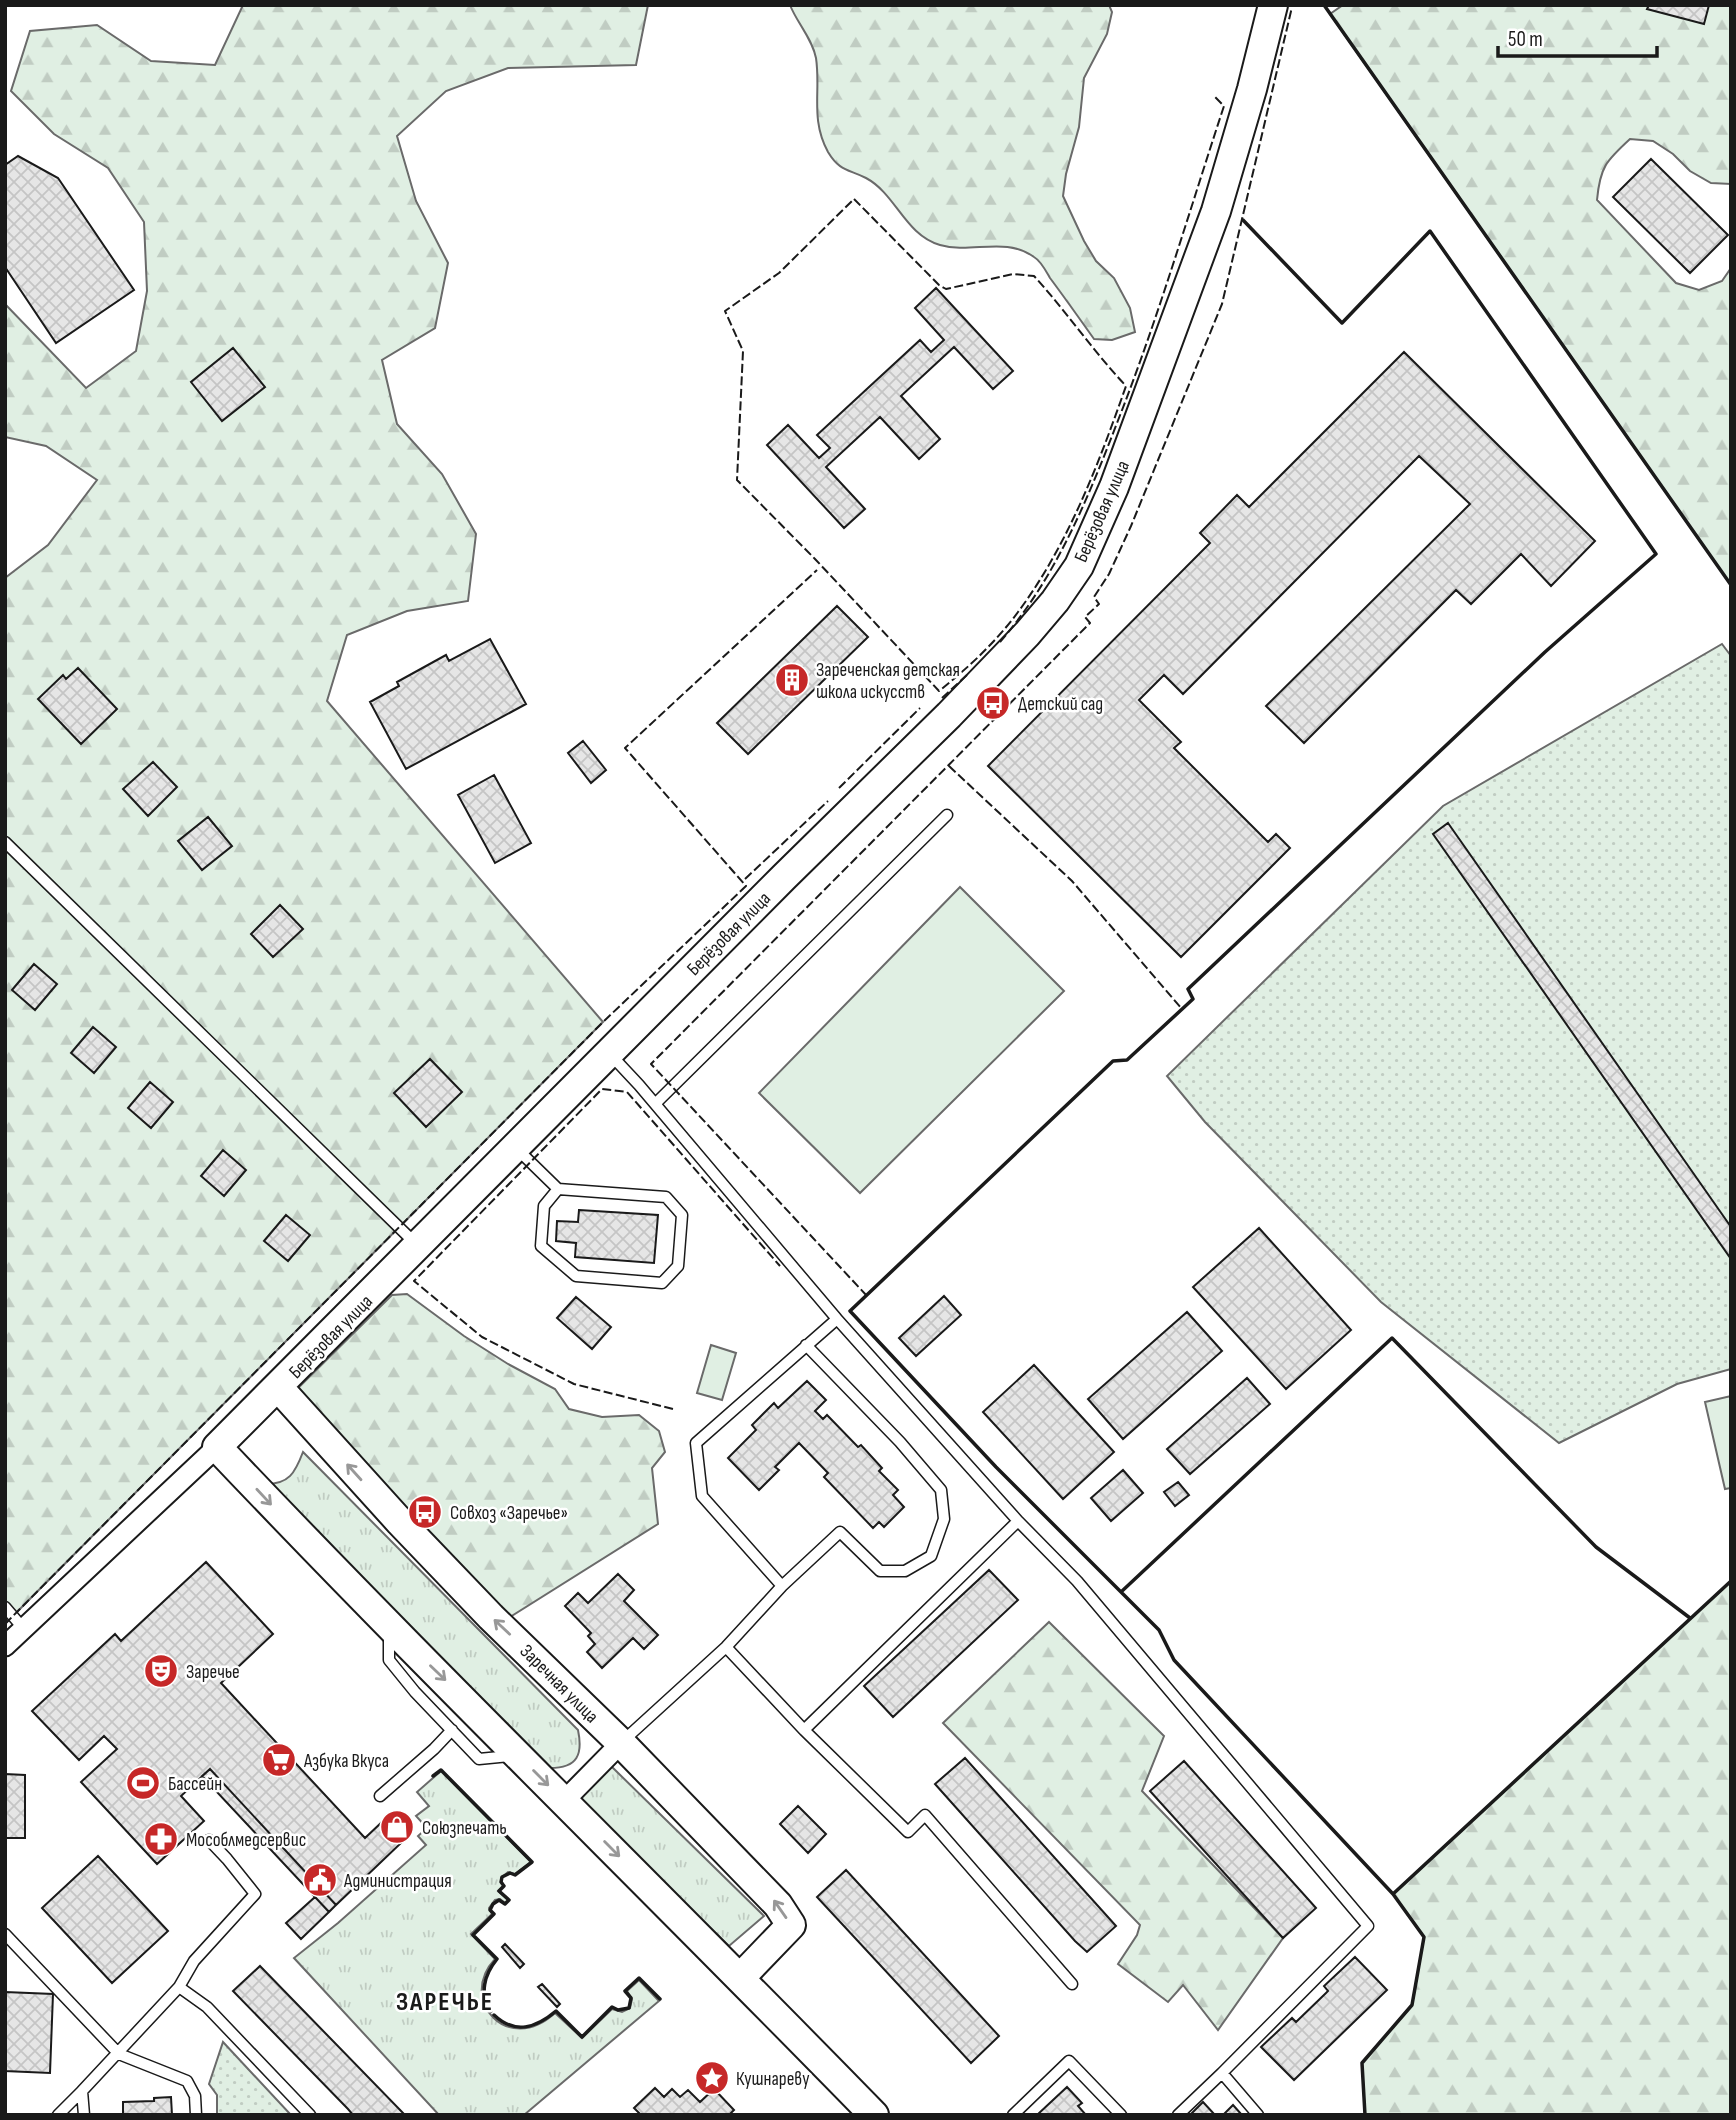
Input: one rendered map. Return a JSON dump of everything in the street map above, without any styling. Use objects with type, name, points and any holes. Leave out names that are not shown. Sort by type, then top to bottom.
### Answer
[{"type":"street","name":"Берёзовая улица","points":[[5,1646],[278,1387],[1027,634],[1055,601],[1079,566],[1114,487],[1216,211],[1252,89],[1273,5]]},
{"type":"street","name":"Заречная улица","points":[[278,1387],[400,1522],[491,1617],[621,1743],[771,1896],[791,1925],[740,1978]]},
{"type":"street","points":[[217,1447],[319,1555],[874,2115]]},
{"type":"street","points":[[564,1801],[621,1743]]},
{"type":"lane","points":[[655,1104],[947,815]]},
{"type":"lane","points":[[5,842],[418,1246]]},
{"type":"lane","points":[[609,1053],[836,1319],[1018,1521],[1077,1581],[1368,1926],[1178,2115]]},
{"type":"lane","points":[[516,1148],[558,1189],[666,1197],[681,1215],[678,1266],[662,1283],[576,1276],[541,1245],[544,1206],[558,1189]]},
{"type":"lane","points":[[782,1586],[702,1496],[696,1444],[836,1319]]},
{"type":"lane","points":[[621,1743],[726,1647],[782,1586],[840,1532],[880,1572],[905,1571],[932,1556],[944,1519],[941,1490],[900,1442],[806,1345]]},
{"type":"lane","points":[[804,1730],[1018,1521]]},
{"type":"lane","points":[[5,1607],[23,1628]]},
{"type":"lane","points":[[390,1625],[389,1660],[415,1692],[479,1759],[517,1755]]},
{"type":"lane","points":[[726,1647],[804,1730],[908,1832],[925,1815],[1072,1984]]},
{"type":"lane","points":[[380,1796],[452,1730]]},
{"type":"lane","points":[[58,2115],[119,2054],[179,1987],[194,1961],[255,1894],[228,1859],[209,1840]]},
{"type":"lane","points":[[5,1934],[119,2054],[187,2081],[195,2096],[197,2115]]},
{"type":"lane","points":[[179,1987],[207,2007],[310,2115]]},
{"type":"lane","points":[[1013,2115],[1069,2061],[1121,2115]]},
{"type":"lane","points":[[1222,2073],[1258,2115]]},
{"type":"lane","points":[[82,2091],[84,2115]]},
{"type":"green space","points":[[243,5],[648,5],[636,65],[508,68],[446,91],[397,136],[416,201],[448,263],[435,328],[382,360],[397,424],[442,474],[476,534],[468,601],[407,611],[347,635],[327,701],[603,1022],[5,1624],[5,578],[48,545],[97,480],[46,446],[5,437],[5,304],[86,388],[136,351],[147,291],[144,222],[108,168],[54,134],[11,91],[30,31],[97,25],[151,61],[215,65]]},
{"type":"green space","points":[[790,5],[1109,5],[1112,12],[1107,34],[1084,78],[1079,127],[1063,196],[1084,241],[1096,261],[1114,278],[1130,308],[1135,332],[1112,340],[1094,339],[1034,257],[1023,251],[1000,246],[952,247],[928,240],[909,224],[876,185],[837,163],[828,152],[819,128],[814,51]]},
{"type":"green space","points":[[1343,5],[1731,5],[1731,184],[1711,183],[1690,171],[1673,154],[1653,141],[1630,139],[1615,153],[1602,172],[1597,200],[1676,283],[1699,290],[1722,281],[1731,268],[1731,585],[1330,14]]},
{"type":"green space","points":[[1722,644],[1731,656],[1731,1369],[1677,1384],[1559,1443],[1381,1302],[1205,1122],[1167,1076],[1443,806]]},
{"type":"green space","points":[[960,887],[1064,991],[860,1193],[759,1093]]},
{"type":"green space","points":[[407,1294],[464,1336],[555,1389],[569,1409],[602,1417],[639,1415],[659,1431],[665,1452],[652,1468],[658,1524],[510,1617],[289,1397],[392,1295]]},
{"type":"green space","points":[[711,1345],[736,1353],[722,1400],[697,1393]]},
{"type":"green space","points":[[1731,1396],[1731,1488],[1725,1489],[1705,1402]]},
{"type":"green space","points":[[303,1452],[578,1730],[579,1753],[572,1762],[550,1768],[266,1484],[280,1482],[290,1476]]},
{"type":"green space","points":[[1731,1581],[1731,2115],[1365,2115],[1362,2063],[1412,2005],[1424,1937],[1393,1894]]},
{"type":"green space","points":[[1049,1622],[1164,1736],[1142,1791],[1283,1938],[1218,2030],[1183,1985],[1168,2002],[1118,1964],[1137,1935],[1140,1925],[943,1723]]},
{"type":"green space","points":[[610,1765],[764,1916],[729,1946],[577,1800]]},
{"type":"green space","points":[[441,1771],[531,1862],[515,1874],[508,1872],[501,1878],[503,1886],[498,1891],[508,1900],[505,1903],[500,1899],[495,1900],[489,1908],[492,1914],[471,1934],[495,1959],[485,1975],[482,1991],[485,2005],[493,2018],[505,2026],[520,2028],[537,2025],[555,2013],[582,2038],[612,2009],[622,2012],[630,2008],[632,1999],[627,1991],[639,1980],[659,2001],[524,2115],[439,2115],[294,1958],[426,1845],[418,1836],[427,1828],[416,1816],[429,1806],[417,1792]]},
{"type":"green space","points":[[223,2042],[291,2115],[217,2115],[217,2095],[209,2084]]},
{"type":"building","points":[[1649,5],[1709,5],[1704,24],[1647,9]]},
{"type":"building","points":[[18,156],[58,178],[134,290],[56,343],[5,267],[5,165]]},
{"type":"building","points":[[1651,159],[1728,235],[1690,273],[1613,197]]},
{"type":"building","points":[[936,288],[1013,371],[993,389],[954,347],[901,396],[940,439],[919,459],[880,417],[826,467],[865,509],[844,528],[767,445],[788,425],[819,458],[830,448],[817,435],[920,340],[931,352],[944,340],[915,308]]},
{"type":"building","points":[[233,348],[265,387],[222,421],[191,382]]},
{"type":"building","points":[[1404,352],[1595,541],[1551,586],[1521,554],[1471,604],[1456,590],[1304,743],[1266,706],[1470,504],[1419,456],[1183,694],[1164,675],[1139,700],[1181,742],[1174,748],[1268,842],[1276,834],[1290,848],[1181,957],[988,766],[1210,543],[1200,533],[1237,495],[1249,507]]},
{"type":"building","name":"Зареченская детская школа искусств","points":[[837,606],[868,637],[748,754],[717,723]]},
{"type":"building","points":[[490,639],[526,704],[406,769],[370,702],[399,686],[397,682],[446,655],[449,661]]},
{"type":"building","points":[[78,668],[117,709],[81,744],[38,699],[63,675],[66,679]]},
{"type":"building","points":[[583,741],[606,770],[591,783],[568,753]]},
{"type":"building","points":[[153,762],[177,787],[148,816],[123,789]]},
{"type":"building","points":[[494,775],[531,843],[495,863],[458,795]]},
{"type":"building","points":[[208,817],[232,846],[202,870],[178,841]]},
{"type":"building","points":[[1448,823],[1731,1227],[1731,1259],[1433,834]]},
{"type":"building","points":[[280,905],[303,929],[273,957],[251,934]]},
{"type":"building","points":[[34,964],[57,984],[35,1010],[12,990]]},
{"type":"building","points":[[93,1027],[116,1047],[94,1073],[71,1053]]},
{"type":"building","points":[[430,1059],[462,1092],[426,1127],[394,1093]]},
{"type":"building","points":[[150,1082],[173,1102],[151,1128],[128,1108]]},
{"type":"building","points":[[223,1150],[246,1170],[224,1196],[201,1176]]},
{"type":"building","points":[[579,1210],[658,1215],[654,1263],[575,1257],[576,1243],[556,1241],[557,1221],[578,1222]]},
{"type":"building","points":[[286,1215],[310,1235],[288,1261],[264,1241]]},
{"type":"building","points":[[1259,1228],[1351,1330],[1286,1389],[1193,1287]]},
{"type":"building","points":[[944,1296],[961,1315],[916,1356],[899,1338]]},
{"type":"building","points":[[576,1297],[611,1327],[592,1349],[557,1318]]},
{"type":"building","points":[[1187,1312],[1222,1351],[1123,1439],[1088,1399]]},
{"type":"building","points":[[1034,1365],[1114,1452],[1063,1499],[983,1412]]},
{"type":"building","points":[[1247,1378],[1270,1404],[1190,1474],[1167,1449]]},
{"type":"building","points":[[807,1381],[826,1400],[815,1411],[823,1419],[827,1415],[858,1447],[861,1445],[882,1468],[879,1471],[898,1490],[893,1495],[904,1507],[884,1527],[879,1522],[873,1528],[824,1477],[828,1473],[799,1443],[775,1467],[779,1470],[759,1490],[728,1458],[756,1430],[752,1425],[774,1403],[778,1408]]},
{"type":"building","points":[[1123,1470],[1143,1493],[1111,1521],[1091,1498]]},
{"type":"building","points":[[1178,1482],[1189,1495],[1175,1506],[1164,1492]]},
{"type":"building","points":[[206,1562],[273,1634],[221,1683],[365,1838],[382,1822],[402,1842],[336,1905],[210,1769],[181,1796],[204,1821],[157,1864],[81,1782],[117,1749],[104,1736],[79,1760],[32,1711],[115,1634],[121,1641]]},
{"type":"building","points":[[989,1570],[1018,1600],[893,1717],[864,1686]]},
{"type":"building","points":[[618,1574],[634,1590],[624,1601],[658,1635],[644,1649],[633,1638],[602,1668],[587,1652],[595,1644],[588,1636],[591,1633],[565,1606],[578,1593],[588,1603]]},
{"type":"building","points":[[965,1758],[1116,1926],[1087,1952],[935,1784]]},
{"type":"building","points":[[1184,1761],[1316,1908],[1283,1938],[1150,1791]]},
{"type":"building","points":[[210,1769],[336,1905],[329,1912],[202,1776]]},
{"type":"building","points":[[5,1774],[25,1775],[25,1838],[5,1838]]},
{"type":"building","points":[[798,1806],[826,1834],[808,1853],[780,1824]]},
{"type":"building","name":"Союзпечать","points":[[394,1818],[407,1831],[400,1837],[388,1824]]},
{"type":"building","points":[[98,1856],[168,1931],[112,1983],[42,1908]]},
{"type":"building","points":[[846,1870],[999,2036],[971,2063],[817,1897]]},
{"type":"building","points":[[315,1897],[329,1912],[301,1939],[286,1923]]},
{"type":"building","points":[[505,1944],[524,1964],[520,1968],[502,1947]]},
{"type":"building","points":[[1355,1957],[1387,1990],[1294,2080],[1261,2047],[1292,2018],[1296,2022],[1328,1991],[1324,1986]]},
{"type":"building","points":[[260,1966],[405,2115],[353,2115],[233,1991]]},
{"type":"building","points":[[542,1984],[560,2004],[557,2007],[538,1987]]},
{"type":"building","points":[[5,1992],[53,1994],[50,2073],[5,2071]]},
{"type":"building","points":[[1067,2087],[1082,2103],[1078,2106],[1086,2115],[1037,2115]]},
{"type":"building","points":[[655,2088],[664,2097],[672,2089],[680,2097],[688,2090],[700,2102],[714,2089],[734,2110],[729,2115],[641,2115],[634,2108]]},
{"type":"building","points":[[171,2097],[172,2115],[123,2115],[123,2102],[154,2101],[154,2098]]},
{"type":"building","points":[[1203,2102],[1215,2115],[1190,2115]]},
{"type":"building","points":[[1233,2105],[1242,2115],[1223,2115]]},
{"type":"fence","points":[[867,1296],[651,1064],[1090,623],[1085,617],[1099,604],[1094,597],[1109,574],[1131,526],[1222,304],[1292,7]]},
{"type":"fence","points":[[1000,642],[1020,618],[1068,538],[1117,423],[1160,305],[1224,106],[1213,95]]},
{"type":"fence","points":[[854,199],[946,289],[1013,274],[1034,276],[1126,386],[1081,503],[1036,586],[991,644],[939,691],[737,480],[743,351],[725,311],[779,273],[854,199]]},
{"type":"fence","points":[[5,1624],[603,1022],[746,886],[625,748],[817,570]]},
{"type":"fence","points":[[942,698],[968,674]]},
{"type":"fence","points":[[839,788],[920,708]]},
{"type":"fence","points":[[949,766],[1072,881],[1182,1009]]},
{"type":"fence","points":[[745,879],[828,801]]},
{"type":"fence","points":[[673,1409],[574,1384],[482,1337],[414,1281],[602,1089],[627,1092],[780,1266]]},
{"type":"wall","points":[[1324,5],[1731,585]]},
{"type":"wall","points":[[1243,220],[1342,323],[1430,231],[1656,554],[1545,652],[1188,989],[1193,999],[1127,1060],[1113,1061],[850,1311],[996,1467],[1159,1630],[1174,1660],[1393,1894],[1424,1937],[1412,2005],[1362,2063],[1365,2115]]},
{"type":"wall","points":[[1121,1592],[1392,1338],[1596,1547],[1690,1618]]},
{"type":"wall","points":[[1393,1894],[1731,1581]]},
{"type":"wall","points":[[433,1776],[441,1770],[532,1862],[515,1875],[510,1873],[502,1877],[504,1886],[499,1891],[509,1900],[505,1904],[499,1900],[493,1904],[490,1910],[494,1914],[473,1935],[497,1959],[489,1971],[484,1991],[491,2011]]},
{"type":"wall","points":[[494,2015],[510,2025],[525,2027],[541,2022],[556,2011],[582,2037],[612,2007],[618,2010],[629,2008],[631,1998],[625,1991],[639,1978],[660,1999]]},
{"type":"place","name":"Зареченская детская школа искусств","points":[[792,680]]},
{"type":"place","name":"Детский сад","points":[[993,703]]},
{"type":"place","name":"Совхоз «Заречье»","points":[[425,1512]]},
{"type":"place","name":"Заречье","points":[[161,1671]]},
{"type":"place","name":"Азбука Вкуса","points":[[279,1760]]},
{"type":"place","name":"Бассейн","points":[[143,1783]]},
{"type":"place","name":"Союзпечать","points":[[397,1827]]},
{"type":"place","name":"Мособлмедсервис","points":[[161,1839]]},
{"type":"place","name":"Администрация","points":[[320,1880]]},
{"type":"place","name":"Кушнареву","points":[[712,2078]]},
{"type":"district","name":"ЗАРЕЧЬЕ","points":[[445,2001]]}]
